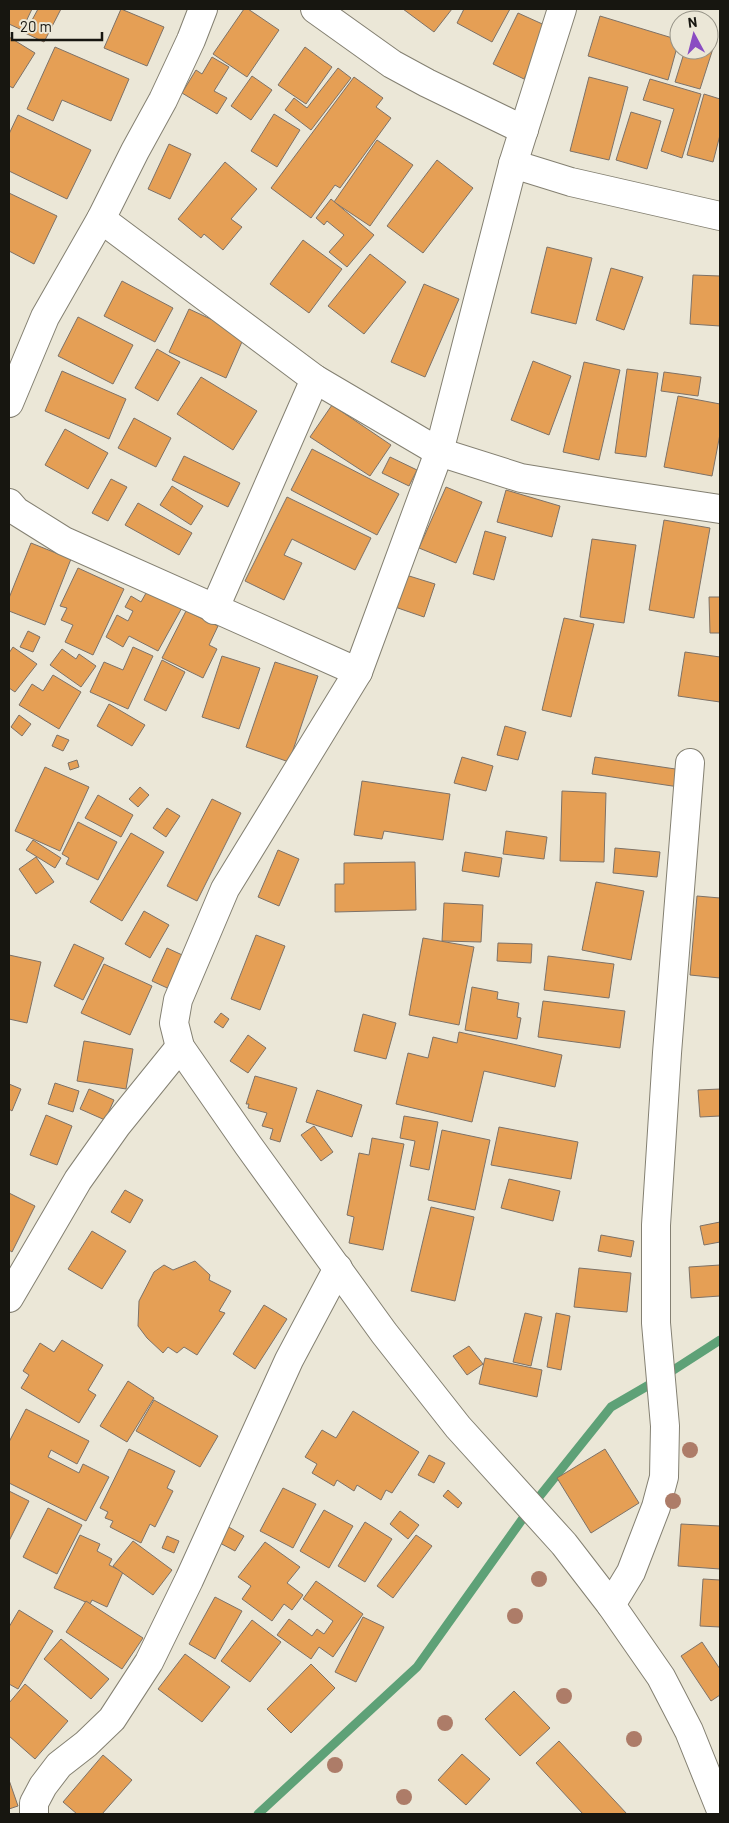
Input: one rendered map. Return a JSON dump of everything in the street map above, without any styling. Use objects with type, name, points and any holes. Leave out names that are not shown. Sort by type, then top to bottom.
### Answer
[{"type":"street","points":[[9,403],[45,317],[101,219],[163,100],[203,9]]},
{"type":"street","points":[[315,9],[392,64],[524,130]]},
{"type":"street","points":[[562,9],[514,164],[439,452],[358,672],[225,889],[178,1000],[174,1023],[180,1046],[243,1138],[384,1332],[446,1412],[491,1465],[564,1544],[611,1605],[665,1684],[689,1731],[720,1808]]},
{"type":"street","points":[[514,164],[571,182],[720,216]]},
{"type":"street","points":[[101,219],[315,379],[439,452],[522,478],[720,509]]},
{"type":"street","points":[[214,610],[315,379]]},
{"type":"street","points":[[9,503],[16,511],[64,541],[214,610],[358,672]]},
{"type":"street","points":[[611,1605],[631,1572],[656,1507],[664,1477],[665,1426],[656,1322],[656,1225],[667,1053],[690,763]]},
{"type":"street","points":[[9,1298],[78,1180],[117,1125],[180,1046]]},
{"type":"street","points":[[34,1814],[34,1803],[59,1765],[86,1744],[112,1719],[149,1662],[167,1630],[289,1360],[338,1268]]},
{"type":"building","points":[[9,9],[32,9],[22,30],[9,24]]},
{"type":"building","points":[[38,9],[61,9],[44,42],[25,33]]},
{"type":"building","points":[[121,9],[164,27],[147,66],[104,48]]},
{"type":"building","points":[[244,9],[248,9],[279,30],[247,77],[213,54]]},
{"type":"building","points":[[403,9],[452,9],[434,32]]},
{"type":"building","points":[[464,9],[510,9],[492,42],[457,23]]},
{"type":"building","points":[[518,13],[549,27],[524,79],[493,64]]},
{"type":"building","points":[[600,16],[669,37],[669,60],[674,60],[668,80],[588,56]]},
{"type":"building","points":[[9,37],[35,53],[13,88],[9,86]]},
{"type":"building","points":[[55,47],[129,79],[111,121],[62,100],[53,121],[27,109]]},
{"type":"building","points":[[305,47],[332,67],[306,104],[278,85]]},
{"type":"building","points":[[212,57],[229,67],[214,91],[227,98],[217,114],[182,93],[196,70],[202,74]]},
{"type":"building","points":[[682,60],[709,60],[700,89],[675,82]]},
{"type":"building","points":[[338,68],[351,78],[311,130],[285,110],[294,98],[307,108]]},
{"type":"building","points":[[252,76],[272,90],[251,120],[231,106]]},
{"type":"building","points":[[354,77],[383,98],[376,107],[391,118],[340,188],[335,185],[311,218],[271,188]]},
{"type":"building","points":[[589,77],[628,87],[609,160],[570,151]]},
{"type":"building","points":[[650,79],[701,94],[682,158],[661,151],[674,109],[643,100]]},
{"type":"building","points":[[704,94],[720,99],[720,135],[713,162],[687,155]]},
{"type":"building","points":[[631,112],[661,121],[647,169],[616,160]]},
{"type":"building","points":[[274,114],[300,130],[277,167],[251,151]]},
{"type":"building","points":[[18,115],[91,150],[67,199],[9,171],[9,134]]},
{"type":"building","points":[[377,140],[413,165],[370,226],[334,202]]},
{"type":"building","points":[[169,144],[191,154],[170,199],[148,189]]},
{"type":"building","points":[[437,160],[473,188],[423,253],[387,226]]},
{"type":"building","points":[[225,162],[257,189],[231,219],[242,227],[223,250],[204,234],[201,238],[178,219]]},
{"type":"building","points":[[9,193],[57,216],[34,264],[9,251]]},
{"type":"building","points":[[331,199],[374,235],[347,267],[329,252],[344,235],[327,221],[324,225],[316,218]]},
{"type":"building","points":[[303,240],[342,269],[309,313],[270,284]]},
{"type":"building","points":[[547,247],[592,258],[576,324],[531,313]]},
{"type":"building","points":[[370,254],[406,282],[364,334],[328,306]]},
{"type":"building","points":[[611,268],[643,277],[624,330],[596,320]]},
{"type":"building","points":[[693,275],[720,276],[720,326],[690,324]]},
{"type":"building","points":[[122,281],[173,308],[155,342],[104,316]]},
{"type":"building","points":[[424,284],[459,299],[425,377],[391,362]]},
{"type":"building","points":[[189,309],[245,335],[226,378],[169,352]]},
{"type":"building","points":[[78,317],[133,345],[113,384],[58,356]]},
{"type":"building","points":[[157,349],[180,362],[158,401],[135,388]]},
{"type":"building","points":[[533,361],[571,376],[549,435],[511,420]]},
{"type":"building","points":[[584,362],[620,370],[599,460],[563,452]]},
{"type":"building","points":[[627,369],[658,373],[646,457],[615,453]]},
{"type":"building","points":[[62,371],[126,399],[109,439],[45,411]]},
{"type":"building","points":[[664,372],[701,377],[698,396],[661,391]]},
{"type":"building","points":[[201,377],[257,411],[233,450],[177,414]]},
{"type":"building","points":[[678,396],[720,404],[720,434],[712,476],[664,467]]},
{"type":"building","points":[[332,405],[391,445],[370,476],[310,437]]},
{"type":"building","points":[[134,418],[171,438],[156,467],[118,448]]},
{"type":"building","points":[[65,429],[108,453],[88,489],[45,465]]},
{"type":"building","points":[[312,449],[399,494],[377,535],[291,490]]},
{"type":"building","points":[[184,456],[240,483],[228,507],[172,480]]},
{"type":"building","points":[[390,457],[417,470],[409,486],[382,473]]},
{"type":"building","points":[[111,479],[127,487],[108,521],[92,513]]},
{"type":"building","points":[[172,486],[203,506],[191,525],[160,505]]},
{"type":"building","points":[[446,487],[482,502],[456,563],[419,548]]},
{"type":"building","points":[[506,490],[560,506],[552,537],[497,522]]},
{"type":"building","points":[[287,497],[371,538],[355,570],[292,539],[284,555],[302,563],[284,600],[245,581]]},
{"type":"building","points":[[138,503],[192,533],[179,555],[125,525]]},
{"type":"building","points":[[664,520],[710,528],[694,618],[649,610]]},
{"type":"building","points":[[485,531],[506,537],[494,580],[473,574]]},
{"type":"building","points":[[592,539],[636,545],[624,623],[580,617]]},
{"type":"building","points":[[31,543],[71,559],[45,625],[9,611],[9,598]]},
{"type":"building","points":[[78,568],[124,589],[93,655],[65,642],[73,625],[61,620],[67,608],[60,606]]},
{"type":"building","points":[[406,575],[435,584],[424,617],[395,607]]},
{"type":"building","points":[[150,586],[184,604],[158,651],[129,636],[123,647],[106,637],[117,615],[128,621],[133,611],[125,607],[131,596],[141,602]]},
{"type":"building","points":[[709,597],[720,597],[720,633],[710,633]]},
{"type":"building","points":[[186,611],[218,626],[209,645],[217,649],[203,678],[162,658]]},
{"type":"building","points":[[564,618],[594,624],[571,717],[542,710]]},
{"type":"building","points":[[28,631],[40,637],[33,652],[20,647]]},
{"type":"building","points":[[13,647],[37,664],[15,692],[9,688],[9,653]]},
{"type":"building","points":[[133,647],[153,656],[128,709],[90,692],[104,662],[123,670]]},
{"type":"building","points":[[62,649],[76,659],[79,654],[96,666],[81,687],[50,665]]},
{"type":"building","points":[[685,652],[720,657],[720,702],[678,696]]},
{"type":"building","points":[[222,656],[260,668],[239,729],[202,717]]},
{"type":"building","points":[[162,660],[185,672],[166,711],[144,700]]},
{"type":"building","points":[[275,662],[318,676],[289,762],[246,747]]},
{"type":"building","points":[[53,675],[81,692],[59,729],[19,705],[32,684],[43,691]]},
{"type":"building","points":[[109,704],[145,725],[132,746],[97,726]]},
{"type":"building","points":[[19,715],[31,724],[22,736],[11,727]]},
{"type":"building","points":[[505,726],[526,732],[518,760],[497,755]]},
{"type":"building","points":[[57,735],[69,740],[63,751],[52,746]]},
{"type":"building","points":[[462,757],[493,766],[486,791],[454,783]]},
{"type":"building","points":[[595,757],[682,770],[679,787],[592,774]]},
{"type":"building","points":[[77,760],[79,767],[70,770],[68,763]]},
{"type":"building","points":[[45,767],[89,787],[60,851],[15,831]]},
{"type":"building","points":[[362,781],[450,794],[443,840],[384,831],[382,839],[354,835]]},
{"type":"building","points":[[140,787],[149,795],[138,807],[129,799]]},
{"type":"building","points":[[562,791],[606,793],[604,862],[560,861]]},
{"type":"building","points":[[98,795],[133,815],[121,837],[85,818]]},
{"type":"building","points":[[212,799],[241,813],[197,901],[167,886]]},
{"type":"building","points":[[167,808],[180,816],[166,837],[153,828]]},
{"type":"building","points":[[78,822],[117,842],[98,880],[66,864],[69,858],[62,854]]},
{"type":"building","points":[[506,831],[547,837],[544,859],[503,854]]},
{"type":"building","points":[[131,833],[164,852],[122,921],[90,902]]},
{"type":"building","points":[[33,840],[61,858],[55,868],[26,850]]},
{"type":"building","points":[[615,848],[660,852],[657,877],[613,873]]},
{"type":"building","points":[[278,850],[299,859],[279,906],[258,897]]},
{"type":"building","points":[[465,852],[502,858],[499,877],[462,871]]},
{"type":"building","points":[[36,857],[54,882],[36,894],[19,869]]},
{"type":"building","points":[[415,862],[416,910],[335,912],[335,884],[344,884],[344,863]]},
{"type":"building","points":[[596,882],[644,891],[631,960],[582,950]]},
{"type":"building","points":[[697,896],[720,898],[720,978],[690,975]]},
{"type":"building","points":[[444,903],[483,905],[481,942],[442,941]]},
{"type":"building","points":[[144,911],[169,925],[150,958],[125,944]]},
{"type":"building","points":[[256,935],[285,946],[260,1010],[231,999]]},
{"type":"building","points":[[423,938],[474,947],[459,1025],[409,1015]]},
{"type":"building","points":[[498,943],[532,944],[531,963],[497,961]]},
{"type":"building","points":[[74,944],[104,958],[83,1000],[54,986]]},
{"type":"building","points":[[167,948],[191,959],[176,992],[152,981]]},
{"type":"building","points":[[9,955],[41,962],[27,1023],[9,1019]]},
{"type":"building","points":[[548,956],[614,964],[609,998],[544,990]]},
{"type":"building","points":[[104,964],[152,986],[130,1035],[81,1013]]},
{"type":"building","points":[[472,987],[498,992],[497,999],[519,1003],[517,1017],[521,1018],[517,1039],[465,1030]]},
{"type":"building","points":[[543,1001],[625,1011],[620,1048],[538,1037]]},
{"type":"building","points":[[221,1013],[229,1019],[223,1028],[214,1022]]},
{"type":"building","points":[[363,1014],[396,1023],[386,1059],[354,1051]]},
{"type":"building","points":[[459,1032],[562,1055],[555,1087],[484,1071],[472,1122],[396,1104],[408,1053],[428,1058],[433,1037],[457,1043]]},
{"type":"building","points":[[248,1035],[266,1048],[248,1073],[230,1061]]},
{"type":"building","points":[[84,1041],[133,1049],[126,1089],[77,1081]]},
{"type":"building","points":[[255,1076],[297,1088],[280,1142],[270,1139],[273,1129],[262,1126],[267,1113],[248,1108],[249,1104],[246,1104]]},
{"type":"building","points":[[55,1083],[79,1091],[73,1112],[48,1104]]},
{"type":"building","points":[[9,1084],[21,1089],[12,1111],[9,1109]]},
{"type":"building","points":[[89,1089],[114,1100],[105,1120],[80,1109]]},
{"type":"building","points":[[720,1089],[720,1116],[700,1117],[698,1090]]},
{"type":"building","points":[[317,1090],[362,1105],[352,1137],[306,1122]]},
{"type":"building","points":[[46,1115],[72,1126],[57,1165],[30,1155]]},
{"type":"building","points":[[404,1116],[438,1122],[429,1170],[410,1166],[415,1141],[400,1138]]},
{"type":"building","points":[[314,1126],[333,1152],[321,1161],[301,1135]]},
{"type":"building","points":[[499,1127],[578,1142],[571,1179],[491,1165]]},
{"type":"building","points":[[442,1130],[490,1140],[475,1210],[428,1200]]},
{"type":"building","points":[[372,1138],[404,1144],[383,1250],[349,1243],[354,1217],[347,1215],[359,1153],[369,1155]]},
{"type":"building","points":[[509,1179],[560,1191],[553,1221],[501,1208]]},
{"type":"building","points":[[125,1190],[143,1200],[130,1223],[111,1212]]},
{"type":"building","points":[[9,1193],[35,1206],[12,1252],[9,1250]]},
{"type":"building","points":[[431,1207],[474,1217],[455,1301],[411,1291]]},
{"type":"building","points":[[720,1222],[720,1242],[704,1245],[700,1226]]},
{"type":"building","points":[[92,1231],[126,1251],[102,1289],[68,1269]]},
{"type":"building","points":[[601,1235],[634,1241],[631,1257],[598,1251]]},
{"type":"building","points":[[195,1261],[210,1275],[209,1280],[231,1291],[219,1311],[225,1313],[197,1355],[184,1347],[177,1353],[168,1347],[163,1353],[147,1338],[138,1326],[139,1301],[154,1272],[164,1265],[173,1270]]},
{"type":"building","points":[[720,1265],[720,1296],[691,1298],[689,1267]]},
{"type":"building","points":[[579,1268],[631,1273],[627,1312],[574,1307]]},
{"type":"building","points":[[264,1305],[287,1319],[255,1369],[233,1354]]},
{"type":"building","points":[[525,1313],[542,1317],[531,1366],[513,1362]]},
{"type":"building","points":[[556,1313],[570,1316],[561,1370],[547,1367]]},
{"type":"building","points":[[62,1340],[103,1365],[88,1390],[96,1395],[79,1423],[21,1388],[29,1375],[23,1371],[40,1343],[54,1352]]},
{"type":"building","points":[[469,1346],[483,1364],[467,1375],[453,1356]]},
{"type":"building","points":[[485,1358],[542,1370],[537,1397],[479,1384]]},
{"type":"building","points":[[128,1381],[154,1398],[127,1442],[100,1426]]},
{"type":"building","points":[[154,1400],[218,1436],[200,1467],[136,1431]]},
{"type":"building","points":[[26,1409],[89,1441],[77,1464],[51,1450],[48,1457],[79,1473],[83,1464],[109,1477],[86,1521],[9,1483],[9,1442]]},
{"type":"building","points":[[353,1411],[419,1452],[392,1493],[386,1490],[381,1500],[357,1485],[354,1491],[337,1480],[334,1486],[312,1473],[317,1464],[305,1457],[322,1430],[336,1438]]},
{"type":"building","points":[[129,1449],[175,1471],[167,1488],[173,1491],[155,1527],[150,1524],[141,1543],[110,1527],[113,1521],[105,1518],[108,1512],[100,1508]]},
{"type":"building","points":[[605,1449],[639,1503],[591,1533],[557,1478]]},
{"type":"building","points":[[429,1455],[445,1463],[434,1483],[418,1475]]},
{"type":"building","points":[[283,1488],[316,1504],[293,1548],[260,1531]]},
{"type":"building","points":[[448,1490],[462,1503],[458,1508],[443,1496]]},
{"type":"building","points":[[9,1491],[29,1501],[9,1541]]},
{"type":"building","points":[[48,1508],[82,1525],[57,1574],[23,1557]]},
{"type":"building","points":[[324,1510],[353,1526],[329,1568],[300,1551]]},
{"type":"building","points":[[400,1511],[419,1525],[408,1539],[390,1524]]},
{"type":"building","points":[[365,1522],[392,1539],[365,1582],[338,1566]]},
{"type":"building","points":[[681,1524],[720,1526],[720,1569],[678,1566]]},
{"type":"building","points":[[227,1526],[244,1536],[235,1551],[218,1542]]},
{"type":"building","points":[[80,1535],[100,1544],[97,1551],[112,1559],[109,1565],[123,1572],[107,1607],[92,1600],[90,1604],[54,1588]]},
{"type":"building","points":[[416,1535],[432,1546],[393,1598],[377,1586]]},
{"type":"building","points":[[167,1536],[179,1541],[174,1553],[162,1548]]},
{"type":"building","points":[[133,1541],[172,1570],[153,1595],[113,1566]]},
{"type":"building","points":[[265,1542],[300,1567],[287,1583],[303,1595],[292,1610],[284,1604],[272,1621],[242,1599],[251,1586],[238,1577]]},
{"type":"building","points":[[703,1579],[720,1580],[720,1627],[700,1626]]},
{"type":"building","points":[[316,1581],[363,1614],[333,1657],[319,1647],[311,1659],[277,1635],[289,1619],[312,1636],[317,1629],[324,1634],[333,1621],[303,1599]]},
{"type":"building","points":[[215,1597],[242,1611],[215,1659],[189,1644]]},
{"type":"building","points":[[86,1601],[143,1638],[122,1669],[66,1632]]},
{"type":"building","points":[[19,1610],[53,1631],[18,1689],[9,1684],[9,1627]]},
{"type":"building","points":[[363,1617],[384,1627],[356,1682],[335,1672]]},
{"type":"building","points":[[252,1620],[281,1642],[250,1682],[221,1661]]},
{"type":"building","points":[[61,1639],[109,1679],[91,1699],[44,1659]]},
{"type":"building","points":[[702,1642],[720,1669],[720,1695],[711,1701],[681,1656]]},
{"type":"building","points":[[185,1654],[230,1687],[202,1722],[158,1689]]},
{"type":"building","points":[[311,1664],[335,1688],[291,1733],[267,1709]]},
{"type":"building","points":[[25,1684],[68,1721],[35,1759],[9,1736],[9,1703]]},
{"type":"building","points":[[514,1691],[550,1728],[520,1756],[485,1719]]},
{"type":"building","points":[[559,1741],[627,1814],[583,1814],[536,1763]]},
{"type":"building","points":[[462,1754],[490,1779],[466,1805],[438,1780]]},
{"type":"building","points":[[103,1755],[132,1780],[102,1814],[77,1814],[63,1802]]},
{"type":"building","points":[[9,1780],[18,1806],[9,1809]]},
{"type":"waterway","points":[[258,1814],[417,1667],[531,1507],[611,1407],[720,1340]]}]
